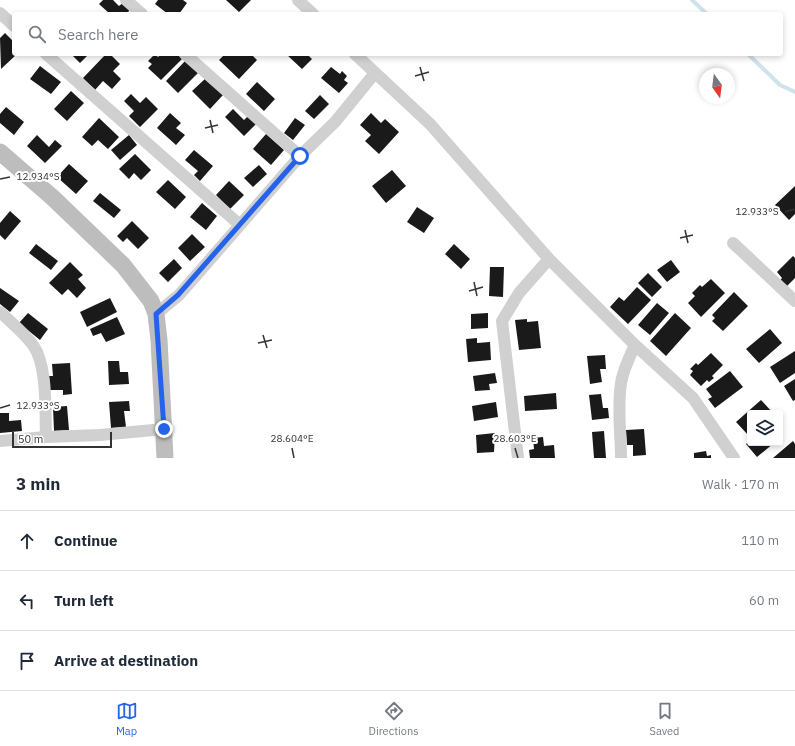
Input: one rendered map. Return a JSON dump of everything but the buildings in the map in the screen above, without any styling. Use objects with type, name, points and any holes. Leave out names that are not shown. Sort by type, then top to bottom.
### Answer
[{"type":"main road","points":[[0,152],[52,197],[123,265],[143,289],[156,314],[165,458]]},
{"type":"street","points":[[126,0],[140,12]]},
{"type":"street","points":[[298,0],[311,12]]},
{"type":"street","points":[[0,13],[12,24]]},
{"type":"street","points":[[48,56],[240,225]]},
{"type":"street","points":[[187,56],[300,156]]},
{"type":"street","points":[[357,56],[430,124],[549,259],[635,345],[693,398],[734,458]]},
{"type":"street","points":[[156,314],[178,295],[300,156],[335,122],[375,73]]},
{"type":"street","points":[[733,243],[795,301]]},
{"type":"street","points":[[518,458],[502,321],[519,293],[549,259]]},
{"type":"street","points":[[0,312],[34,346],[40,364],[46,437]]},
{"type":"street","points":[[621,458],[621,383],[626,365],[635,345]]},
{"type":"street","points":[[0,441],[46,437],[100,436],[164,429]]},
{"type":"waterway","points":[[692,0],[705,12]]},
{"type":"waterway","points":[[750,56],[780,85],[795,92]]},
{"type":"route","points":[[164,429],[156,314],[178,295],[200,271],[300,156]]}]
